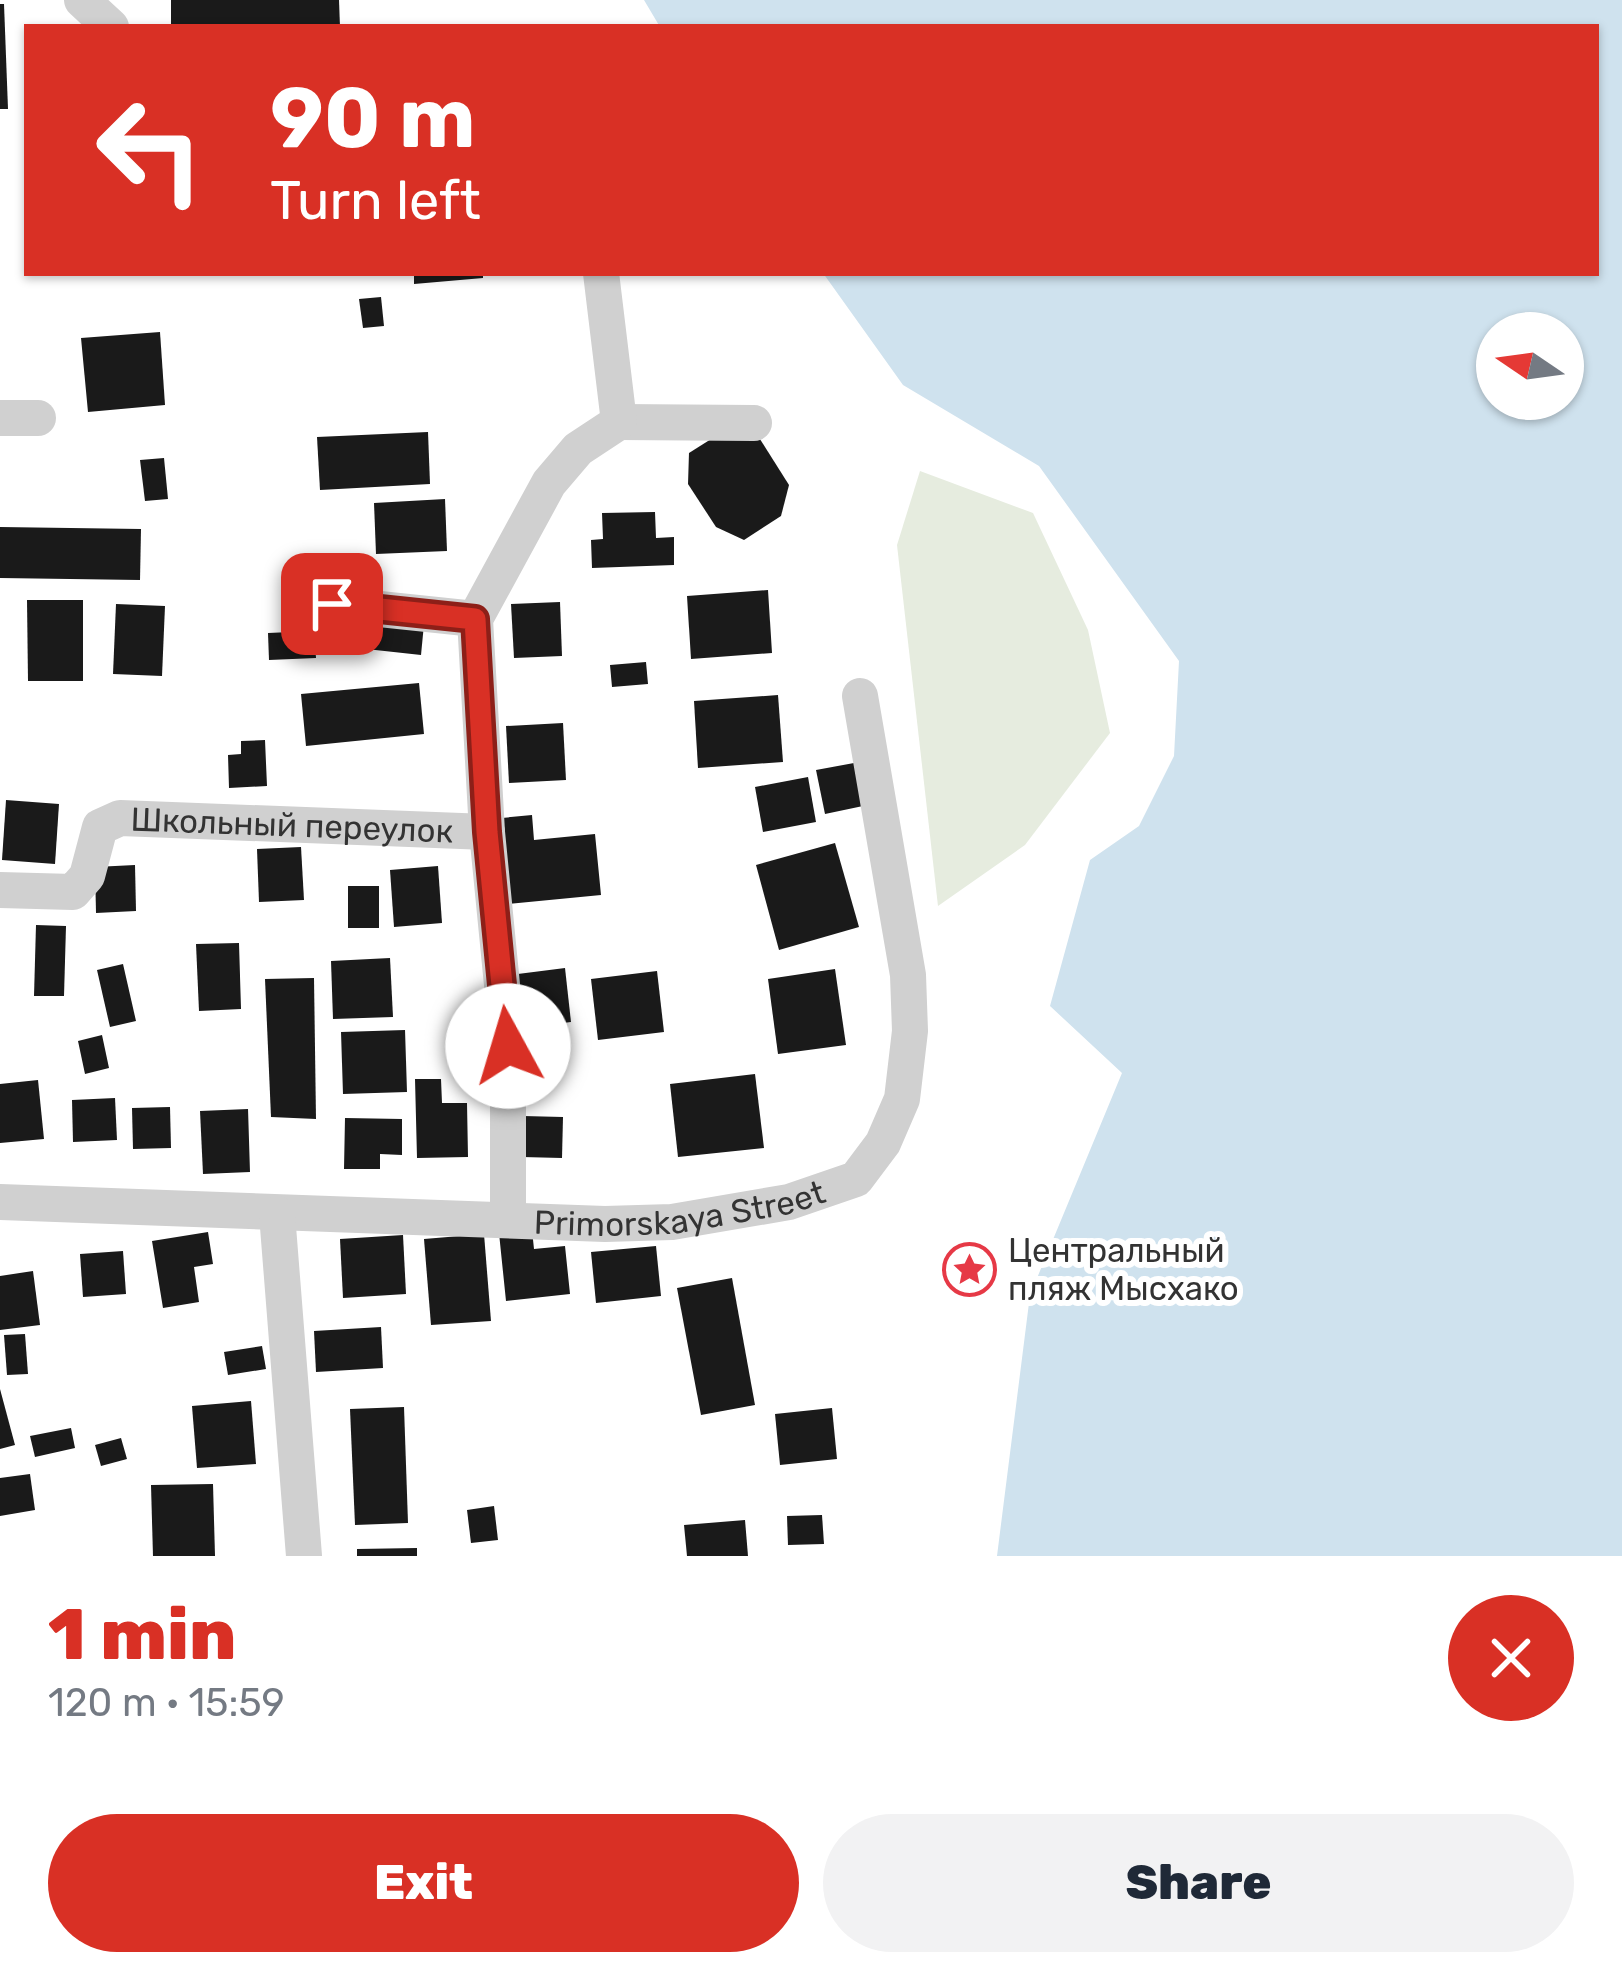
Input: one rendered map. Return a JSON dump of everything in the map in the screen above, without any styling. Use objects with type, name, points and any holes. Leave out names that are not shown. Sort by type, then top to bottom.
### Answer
[{"type":"street","points":[[82,0],[108,24]]},
{"type":"street","points":[[601,276],[619,422]]},
{"type":"street","points":[[0,418],[38,418]]},
{"type":"street","points":[[508,1220],[508,1046],[487,832],[475,619],[549,483],[578,449],[619,422],[754,423]]},
{"type":"street","points":[[332,604],[475,619]]},
{"type":"street","name":"Primorskaya Street","points":[[0,1202],[277,1214],[672,1222],[789,1202],[856,1179],[883,1143],[902,1099],[910,1031],[908,974],[860,696]]},
{"type":"street","name":"Школьный переулок","points":[[0,890],[73,892],[87,876],[100,826],[119,818],[487,832]]},
{"type":"street","points":[[277,1214],[304,1556]]},
{"type":"shaded area","points":[[920,471],[1033,513],[1088,630],[1110,733],[1025,845],[938,906],[897,545]]},
{"type":"water","points":[[644,0],[1622,0],[1622,1556],[997,1556],[1030,1295],[1122,1073],[1050,1006],[1090,860],[1139,826],[1174,756],[1179,661],[1039,466],[903,385],[825,276],[1599,276],[1599,24],[658,24]]},
{"type":"building","points":[[171,0],[339,0],[340,24],[171,24]]},
{"type":"building","points":[[0,4],[4,4],[8,109],[0,109]]},
{"type":"building","points":[[414,276],[483,276],[483,278],[414,284]]},
{"type":"building","points":[[381,297],[384,326],[363,328],[359,299]]},
{"type":"building","points":[[160,332],[165,405],[88,412],[81,338]]},
{"type":"building","points":[[727,429],[758,436],[789,485],[781,516],[744,540],[716,527],[688,484],[689,453]]},
{"type":"building","points":[[428,432],[430,484],[320,490],[317,437]]},
{"type":"building","points":[[164,458],[168,499],[145,501],[140,460]]},
{"type":"building","points":[[445,499],[447,551],[376,554],[374,503]]},
{"type":"building","points":[[655,512],[656,538],[674,537],[674,565],[592,568],[591,540],[603,539],[602,513]]},
{"type":"building","points":[[0,527],[141,529],[140,580],[0,578]]},
{"type":"building","points":[[768,590],[772,653],[691,659],[687,596]]},
{"type":"building","points":[[27,600],[83,600],[83,681],[28,681]]},
{"type":"building","points":[[560,602],[562,656],[514,658],[511,604]]},
{"type":"building","points":[[116,604],[165,606],[162,676],[113,674]]},
{"type":"building","points":[[351,617],[424,624],[421,655],[348,647]]},
{"type":"building","points":[[314,631],[316,658],[269,660],[268,633]]},
{"type":"building","points":[[646,662],[648,684],[612,687],[610,665]]},
{"type":"building","points":[[419,683],[424,734],[306,746],[301,694]]},
{"type":"building","points":[[778,695],[783,762],[698,768],[694,701]]},
{"type":"building","points":[[563,723],[566,780],[509,783],[506,726]]},
{"type":"building","points":[[265,740],[267,786],[229,788],[228,755],[241,754],[241,741]]},
{"type":"building","points":[[854,763],[863,806],[825,814],[816,770]]},
{"type":"building","points":[[808,777],[816,822],[763,832],[755,787]]},
{"type":"building","points":[[6,800],[59,804],[55,864],[2,860]]},
{"type":"building","points":[[532,815],[534,840],[595,834],[601,895],[499,905],[491,819]]},
{"type":"building","points":[[835,843],[859,927],[779,950],[756,865]]},
{"type":"building","points":[[301,847],[304,900],[259,902],[257,849]]},
{"type":"building","points":[[135,865],[136,911],[96,913],[95,867]]},
{"type":"building","points":[[438,866],[442,923],[394,927],[390,870]]},
{"type":"building","points":[[348,886],[379,886],[379,928],[348,928]]},
{"type":"building","points":[[36,925],[66,926],[64,996],[34,996]]},
{"type":"building","points":[[239,943],[241,1009],[199,1011],[196,944]]},
{"type":"building","points":[[390,958],[393,1017],[333,1019],[331,961]]},
{"type":"building","points":[[123,964],[136,1021],[110,1027],[97,970]]},
{"type":"building","points":[[565,968],[571,1022],[516,1029],[510,975]]},
{"type":"building","points":[[835,969],[846,1045],[778,1054],[768,979]]},
{"type":"building","points":[[657,971],[664,1032],[598,1040],[591,979]]},
{"type":"building","points":[[314,978],[316,1119],[271,1117],[265,979]]},
{"type":"building","points":[[405,1030],[407,1092],[343,1094],[341,1032]]},
{"type":"building","points":[[102,1035],[109,1068],[85,1074],[78,1041]]},
{"type":"building","points":[[755,1074],[764,1148],[678,1157],[670,1084]]},
{"type":"building","points":[[415,1079],[441,1079],[442,1103],[467,1103],[468,1157],[417,1158]]},
{"type":"building","points":[[38,1080],[44,1139],[0,1143],[0,1084]]},
{"type":"building","points":[[115,1098],[117,1140],[73,1142],[72,1100]]},
{"type":"building","points":[[170,1107],[171,1148],[133,1149],[132,1108]]},
{"type":"building","points":[[248,1109],[250,1172],[203,1174],[200,1111]]},
{"type":"building","points":[[523,1116],[563,1117],[562,1158],[522,1157]]},
{"type":"building","points":[[345,1118],[402,1119],[402,1155],[380,1154],[380,1169],[344,1169]]},
{"type":"building","points":[[532,1230],[534,1249],[565,1246],[570,1294],[506,1301],[499,1233]]},
{"type":"building","points":[[208,1232],[213,1264],[194,1267],[199,1302],[163,1308],[152,1241]]},
{"type":"building","points":[[484,1234],[491,1321],[431,1325],[424,1239]]},
{"type":"building","points":[[403,1235],[406,1294],[343,1298],[340,1239]]},
{"type":"building","points":[[656,1246],[661,1296],[596,1303],[591,1252]]},
{"type":"building","points":[[123,1251],[126,1294],[83,1297],[80,1254]]},
{"type":"building","points":[[33,1271],[40,1325],[0,1330],[0,1276]]},
{"type":"building","points":[[732,1278],[755,1405],[701,1415],[677,1288]]},
{"type":"building","points":[[381,1327],[383,1368],[316,1372],[314,1331]]},
{"type":"building","points":[[25,1334],[28,1374],[7,1375],[4,1335]]},
{"type":"building","points":[[262,1346],[266,1369],[228,1375],[224,1352]]},
{"type":"building","points":[[0,1389],[15,1445],[0,1449]]},
{"type":"building","points":[[251,1401],[256,1464],[197,1468],[192,1406]]},
{"type":"building","points":[[404,1407],[408,1523],[355,1525],[350,1409]]},
{"type":"building","points":[[832,1408],[837,1459],[780,1465],[775,1414]]},
{"type":"building","points":[[71,1428],[75,1448],[35,1457],[30,1436]]},
{"type":"building","points":[[121,1438],[127,1459],[101,1466],[95,1445]]},
{"type":"building","points":[[30,1474],[35,1510],[0,1516],[0,1478]]},
{"type":"building","points":[[213,1484],[215,1556],[153,1556],[151,1485]]},
{"type":"building","points":[[494,1506],[498,1540],[471,1543],[467,1510]]},
{"type":"building","points":[[822,1515],[824,1544],[788,1545],[787,1516]]},
{"type":"building","points":[[745,1520],[748,1556],[687,1556],[684,1525]]},
{"type":"building","points":[[417,1548],[417,1556],[357,1556],[357,1549]]},
{"type":"place","name":"Центральный пляж Мысхако","points":[[969,1269]]},
{"type":"route","points":[[332,604],[475,619],[487,832],[508,1046]]}]
